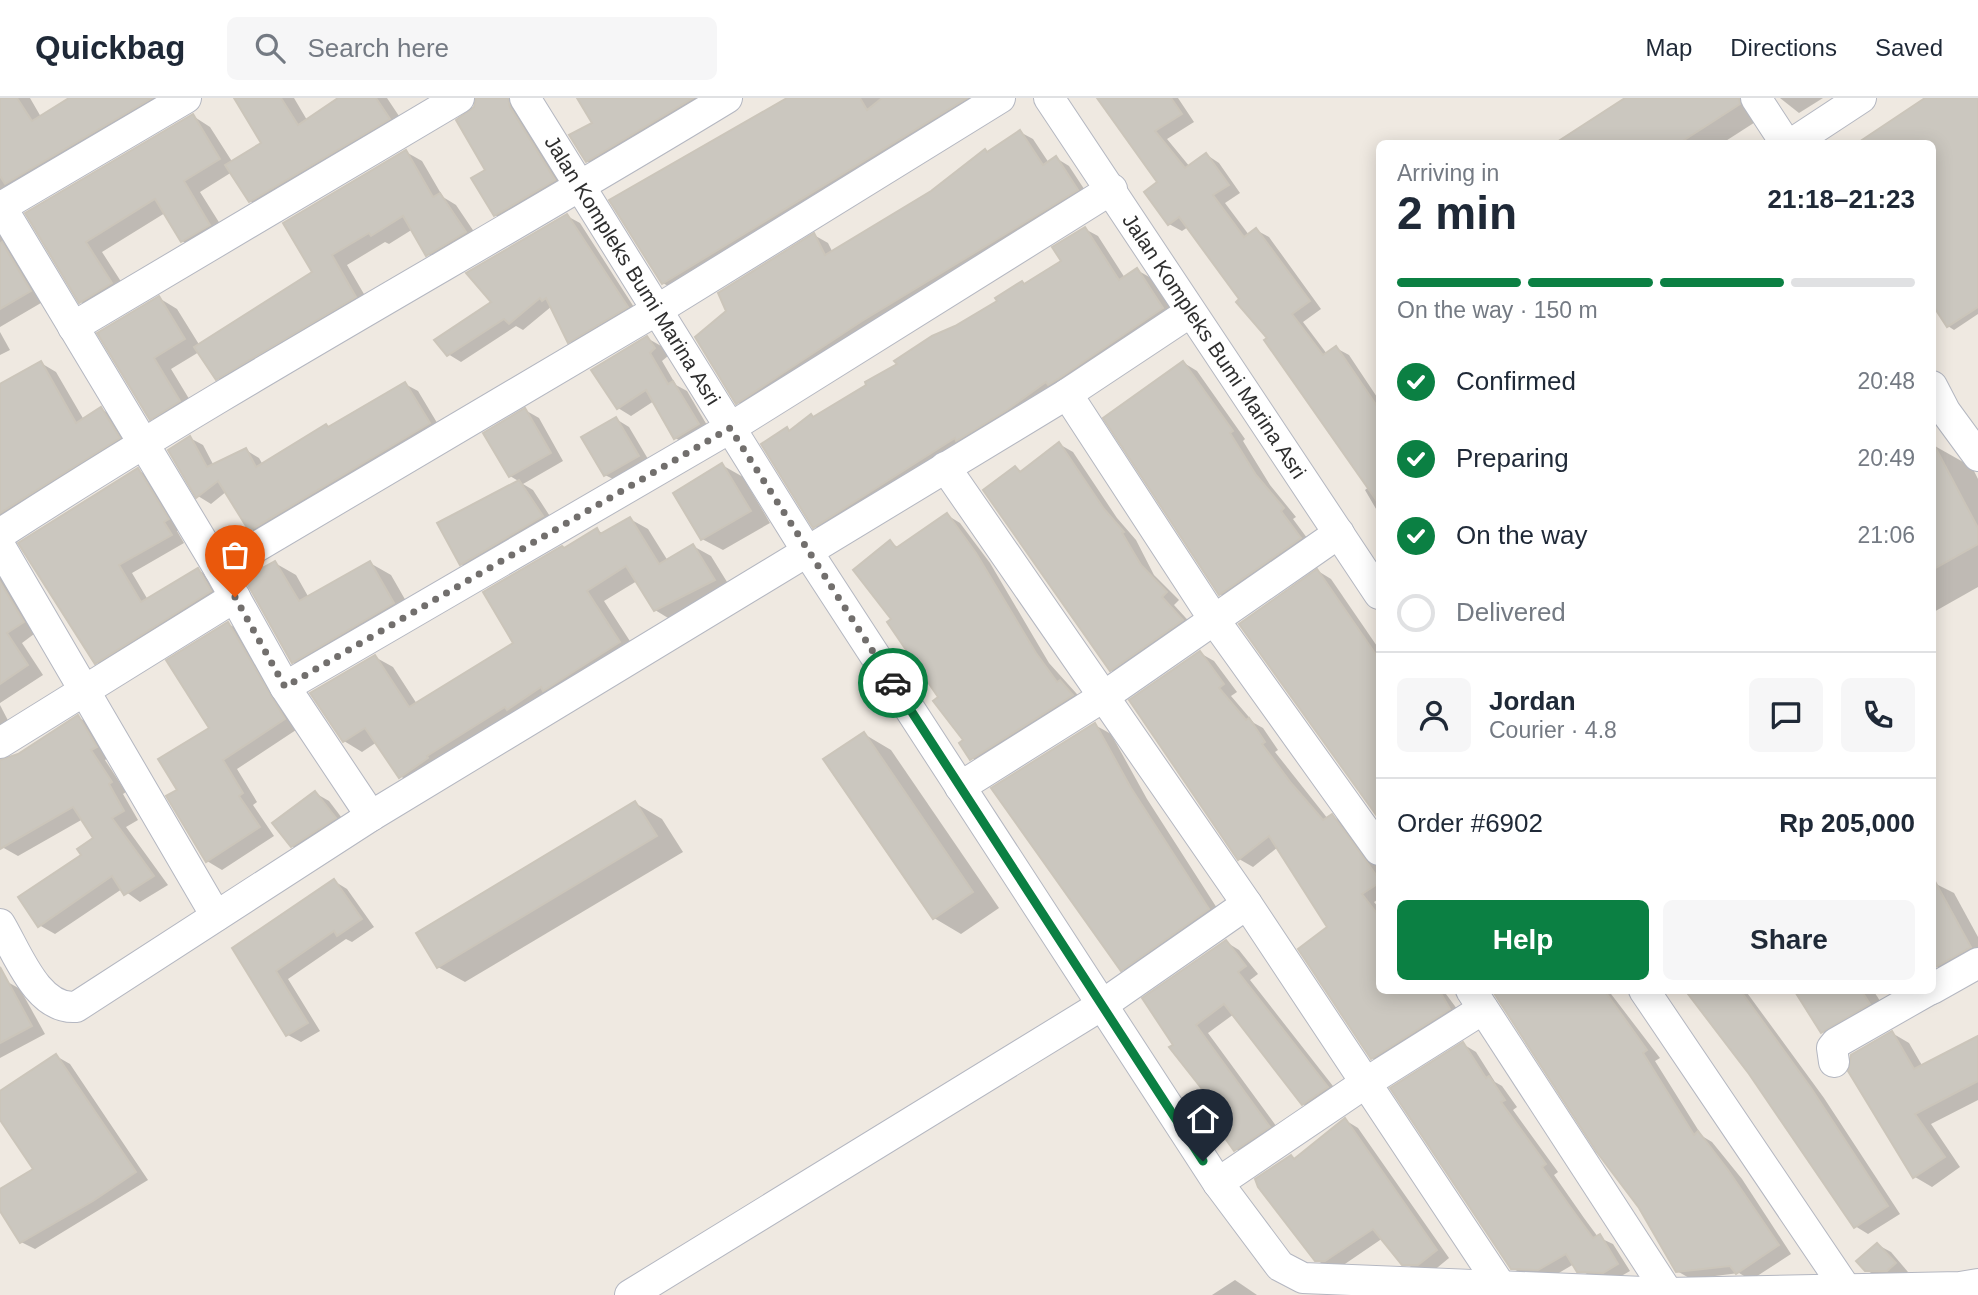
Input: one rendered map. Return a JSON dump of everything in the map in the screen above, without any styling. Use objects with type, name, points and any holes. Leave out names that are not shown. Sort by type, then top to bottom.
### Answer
[{"type":"street","points":[[186,98],[1,206],[219,569],[285,687],[371,816]]},
{"type":"street","points":[[74,327],[459,98]]},
{"type":"street","name":"Jalan Kompleks Bumi Marina Asri","points":[[525,98],[807,551],[1218,1183],[1280,1266],[1303,1278],[1517,1289],[1668,1293],[1960,1287],[1978,1284]]},
{"type":"street","points":[[0,534],[142,442],[579,188],[727,98]]},
{"type":"street","points":[[219,569],[657,310],[1000,98]]},
{"type":"street","name":"Jalan Kompleks Bumi Marina Asri","points":[[1049,98],[1112,190],[1189,313],[1376,589]]},
{"type":"street","points":[[1756,98],[1786,140]]},
{"type":"street","points":[[1795,140],[1861,98]]},
{"type":"street","points":[[285,687],[730,428],[1112,190]]},
{"type":"street","points":[[0,924],[43,995],[65,1008],[76,1007],[371,816],[1067,394],[1189,313]]},
{"type":"street","points":[[1067,394],[1215,621],[1376,839]]},
{"type":"street","points":[[1936,405],[1978,456]]},
{"type":"street","points":[[945,467],[1247,904],[1364,1084],[1517,1289]]},
{"type":"street","points":[[960,787],[1103,697],[1339,533]]},
{"type":"street","points":[[0,546],[216,916]]},
{"type":"street","points":[[0,743],[235,597]]},
{"type":"street","points":[[630,1295],[1102,1005],[1247,904]]},
{"type":"street","points":[[1936,987],[1978,964]]},
{"type":"street","points":[[1647,994],[1846,1289]]},
{"type":"street","points":[[1834,1062],[1832,1048],[1836,1043],[1924,994]]},
{"type":"street","points":[[1218,1183],[1364,1084],[1477,1000],[1668,1293]]},
{"type":"building","points":[[0,98],[17,98],[32,121],[69,98],[152,98],[5,184],[0,176]]},
{"type":"building","points":[[234,98],[281,98],[298,125],[338,98],[376,98],[390,119],[249,202],[225,165],[261,143]]},
{"type":"building","points":[[476,98],[508,98],[510,107],[555,180],[494,216],[471,178],[485,170],[456,120],[474,107]]},
{"type":"building","points":[[577,98],[693,98],[586,162],[569,135],[592,123]]},
{"type":"building","points":[[787,98],[860,98],[867,110],[882,98],[967,98],[662,284],[609,200]]},
{"type":"building","points":[[1097,98],[1171,98],[1182,114],[1155,131],[1185,168],[1206,153],[1229,185],[1213,195],[1244,237],[1256,228],[1310,301],[1292,314],[1323,355],[1336,346],[1376,405],[1376,500],[1264,340],[1267,338],[1236,302],[1239,299],[1179,217],[1168,225],[1144,192],[1157,182]]},
{"type":"building","points":[[1625,98],[1739,98],[1740,104],[1684,140],[1560,140]]},
{"type":"building","points":[[1925,98],[1978,98],[1978,307],[1947,327],[1936,310],[1936,140],[1862,140]]},
{"type":"building","points":[[193,114],[220,159],[184,181],[210,225],[181,242],[155,199],[86,242],[112,283],[79,303],[25,213]]},
{"type":"building","points":[[1020,130],[1043,165],[1056,156],[1078,190],[862,321],[736,404],[695,337],[726,311],[718,293],[814,233],[825,255],[931,191],[985,149],[987,152]]},
{"type":"building","points":[[406,150],[433,197],[440,193],[466,232],[426,256],[403,216],[371,236],[369,233],[332,255],[356,297],[216,380],[194,347],[312,272],[283,223]]},
{"type":"building","points":[[567,214],[628,307],[568,343],[546,298],[542,301],[540,298],[509,324],[504,319],[447,356],[434,340],[491,302],[466,273]]},
{"type":"building","points":[[1085,227],[1119,280],[1137,268],[1163,308],[1058,379],[1048,385],[1046,382],[1007,410],[956,441],[955,438],[813,528],[761,444],[787,427],[789,431],[811,414],[813,417],[866,385],[865,382],[897,364],[894,361],[932,336],[955,326],[997,301],[995,298],[1022,281],[1024,284],[1061,261],[1052,247]]},
{"type":"building","points":[[2,242],[31,291],[0,309],[0,244]]},
{"type":"building","points":[[159,296],[185,339],[154,358],[180,401],[150,420],[97,333]]},
{"type":"building","points":[[647,336],[655,348],[650,353],[668,384],[673,381],[699,424],[674,439],[646,390],[617,409],[591,370]]},
{"type":"building","points":[[41,361],[76,423],[101,407],[120,438],[0,513],[0,384]]},
{"type":"building","points":[[1183,361],[1233,431],[1230,433],[1256,475],[1284,508],[1281,511],[1301,538],[1219,595],[1103,418]]},
{"type":"building","points":[[405,382],[430,423],[249,531],[218,481],[196,498],[168,450],[190,436],[207,467],[246,448],[256,467],[326,424],[328,427]]},
{"type":"building","points":[[525,408],[551,453],[509,477],[483,433]]},
{"type":"building","points":[[616,417],[639,456],[604,476],[581,437]]},
{"type":"building","points":[[1059,442],[1104,509],[1124,532],[1122,533],[1141,565],[1167,592],[1162,597],[1183,620],[1110,671],[983,490],[1015,466],[1020,472]]},
{"type":"building","points":[[1936,449],[1978,528],[1978,544],[1936,568]]},
{"type":"building","points":[[722,463],[751,511],[701,540],[673,493]]},
{"type":"building","points":[[138,468],[169,519],[164,522],[172,535],[119,565],[141,602],[198,568],[211,591],[95,664],[18,543]]},
{"type":"building","points":[[519,480],[543,516],[460,565],[437,523]]},
{"type":"building","points":[[947,513],[976,553],[1036,653],[1057,682],[1060,680],[1073,695],[970,760],[959,743],[963,740],[933,701],[938,697],[887,622],[891,619],[853,570],[890,540],[896,548]]},
{"type":"building","points":[[630,517],[659,564],[693,544],[715,580],[654,611],[626,566],[587,591],[620,642],[543,691],[541,687],[507,710],[505,707],[427,756],[428,758],[399,778],[365,728],[343,742],[310,693],[375,655],[409,707],[513,643],[483,592],[597,528],[600,534]]},
{"type":"building","points":[[275,561],[299,601],[370,561],[394,603],[292,663],[244,578]]},
{"type":"building","points":[[1317,569],[1376,655],[1376,815],[1239,624]]},
{"type":"building","points":[[0,582],[24,622],[7,633],[28,665],[0,684]]},
{"type":"building","points":[[228,622],[285,719],[223,760],[243,793],[239,796],[260,827],[206,862],[166,796],[177,790],[158,759],[209,728],[166,660]]},
{"type":"building","points":[[1200,651],[1224,684],[1219,688],[1246,720],[1249,718],[1265,742],[1262,744],[1291,783],[1323,820],[1332,814],[1376,875],[1376,885],[1362,894],[1376,912],[1376,994],[1441,994],[1450,1009],[1371,1059],[1298,949],[1327,927],[1269,836],[1238,860],[1129,700]]},
{"type":"building","points":[[78,715],[97,747],[91,750],[112,782],[109,784],[124,811],[112,818],[154,876],[124,895],[112,876],[38,927],[18,897],[81,855],[77,849],[93,838],[73,807],[0,849],[0,760],[18,754]]},
{"type":"building","points":[[1095,723],[1131,788],[1209,909],[1121,971],[991,788]]},
{"type":"building","points":[[864,732],[973,892],[933,919],[823,759]]},
{"type":"building","points":[[315,791],[336,818],[291,847],[272,823]]},
{"type":"building","points":[[635,801],[657,836],[437,968],[416,933]]},
{"type":"building","points":[[334,879],[362,919],[337,936],[334,931],[276,971],[308,1023],[286,1036],[232,948]]},
{"type":"building","points":[[1936,883],[1971,947],[1936,967]]},
{"type":"building","points":[[1226,940],[1246,966],[1238,972],[1328,1087],[1302,1105],[1224,1004],[1196,1025],[1270,1127],[1234,1151],[1215,1124],[1224,1117],[1169,1047],[1173,1045],[1142,998]]},
{"type":"building","points":[[0,967],[32,1026],[0,1043]]},
{"type":"building","points":[[1495,994],[1607,994],[1647,1050],[1643,1053],[1694,1135],[1698,1131],[1779,1245],[1736,1274],[1730,1266],[1676,1272],[1639,1208],[1596,1151]]},
{"type":"building","points":[[1688,994],[1743,994],[1811,1088],[1888,1206],[1854,1228],[1749,1074]]},
{"type":"building","points":[[1797,994],[1864,994],[1870,1004],[1821,1033]]},
{"type":"building","points":[[1892,1031],[1914,1069],[1978,1036],[1978,1081],[1915,1114],[1945,1157],[1913,1178],[1848,1071],[1851,1055]]},
{"type":"building","points":[[1463,1042],[1486,1078],[1489,1076],[1505,1100],[1501,1102],[1546,1164],[1542,1167],[1593,1238],[1600,1234],[1618,1264],[1603,1273],[1577,1272],[1566,1254],[1538,1270],[1511,1269],[1390,1088]]},
{"type":"building","points":[[56,1054],[136,1172],[93,1201],[20,1243],[0,1211],[0,1189],[33,1169],[0,1120],[0,1091]]},
{"type":"building","points":[[1345,1118],[1437,1250],[1418,1265],[1402,1265],[1373,1229],[1325,1261],[1315,1261],[1258,1187],[1255,1179],[1291,1155],[1294,1159]]},
{"type":"building","points":[[1877,1243],[1896,1263],[1887,1271],[1865,1271],[1856,1261]]},
{"type":"way so far","points":[[235,597],[285,687],[730,428],[893,683]]},
{"type":"route","points":[[893,683],[1203,1161]]}]
